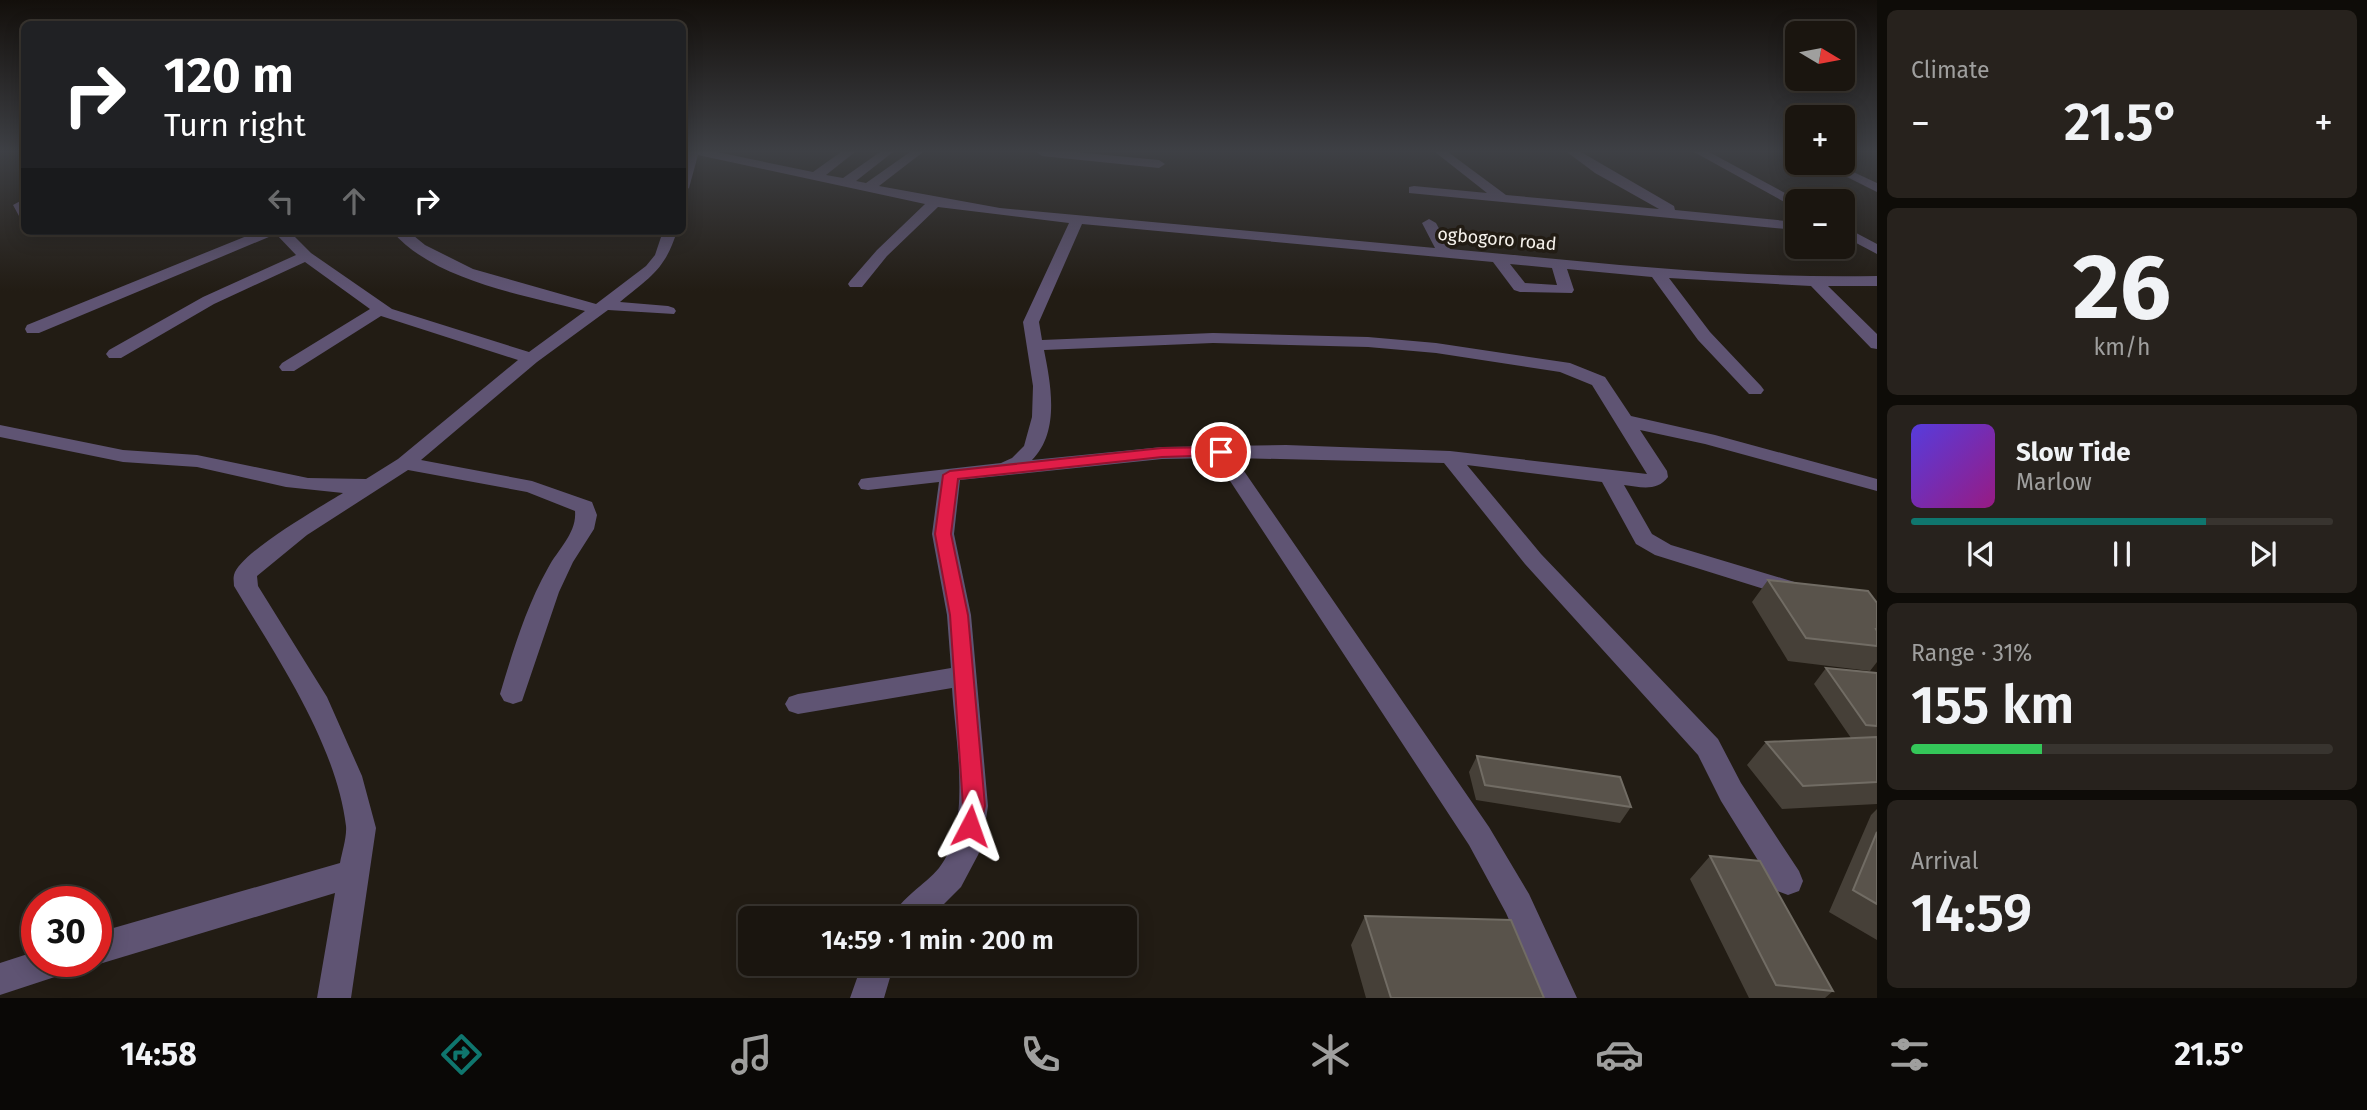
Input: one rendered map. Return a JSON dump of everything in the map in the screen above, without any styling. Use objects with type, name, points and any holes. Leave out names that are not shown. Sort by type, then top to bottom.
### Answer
[{"type":"street","name":"ogbogoro road","points":[[920,199],[1077,220],[1657,273],[1815,282],[1877,281]]},
{"type":"street","points":[[1509,199],[1785,225]]},
{"type":"street","points":[[1650,199],[1677,214]]},
{"type":"street","points":[[856,284],[882,253],[935,202]]},
{"type":"street","points":[[1005,470],[1019,462],[1033,448],[1041,417],[1042,386],[1031,322],[1077,220]]},
{"type":"street","points":[[1429,223],[1445,254]]},
{"type":"street","points":[[33,329],[85,309],[209,252],[260,235]]},
{"type":"street","points":[[285,235],[306,256],[381,309],[531,358]]},
{"type":"street","points":[[404,235],[440,261],[502,284],[602,308],[668,311]]},
{"type":"street","points":[[334,998],[362,828],[348,776],[314,697],[246,586],[245,575],[253,564],[299,530],[405,463],[531,358],[602,308],[651,269],[662,257],[669,235]]},
{"type":"street","points":[[1855,237],[1877,250]]},
{"type":"street","points":[[115,354],[188,310],[247,279],[306,256]]},
{"type":"street","points":[[1498,258],[1516,285],[1526,289],[1566,290],[1558,264]]},
{"type":"street","points":[[1657,273],[1704,336],[1755,390]]},
{"type":"street","points":[[1815,282],[1877,344]]},
{"type":"street","points":[[288,367],[381,309]]},
{"type":"street","points":[[868,484],[1162,453],[1286,451],[1450,457],[1609,477],[1652,481],[1658,477],[1657,471],[1599,381],[1564,367],[1436,348],[1368,342],[1213,338],[1033,345]]},
{"type":"street","points":[[1626,421],[1721,442],[1877,485]]},
{"type":"street","points":[[0,431],[118,456],[155,461],[202,461],[250,474],[332,485],[356,487],[374,484]]},
{"type":"street","points":[[1221,452],[1479,836],[1518,904],[1560,998]]},
{"type":"street","points":[[1450,457],[1533,559],[1708,747],[1731,792],[1788,881]]},
{"type":"street","points":[[405,463],[532,487],[585,507],[588,516],[585,528],[554,579],[534,625],[513,694]]},
{"type":"street","points":[[920,906],[950,877],[967,846],[974,806],[959,615],[943,534],[950,475]]},
{"type":"street","points":[[1609,477],[1644,539],[1663,550],[1818,599]]},
{"type":"street","points":[[797,704],[964,676]]},
{"type":"street","points":[[112,944],[355,873]]},
{"type":"street","points":[[0,979],[21,972]]},
{"type":"street","points":[[867,998],[874,976]]},
{"type":"building","points":[[1768,580],[1868,591],[1877,603],[1877,646],[1806,638]]},
{"type":"building","points":[[1826,668],[1877,673],[1877,726],[1866,725]]},
{"type":"building","points":[[1877,737],[1877,782],[1803,786],[1766,742]]},
{"type":"building","points":[[1477,756],[1620,777],[1631,807],[1485,785]]},
{"type":"building","points":[[1877,832],[1877,904],[1853,890]]},
{"type":"building","points":[[1710,856],[1760,861],[1833,991],[1776,985]]},
{"type":"building","points":[[1365,916],[1511,920],[1544,998],[1391,998]]},
{"type":"route","points":[[970,826],[974,806],[959,615],[943,534],[950,475],[1040,468],[1162,453],[1221,452]]}]
